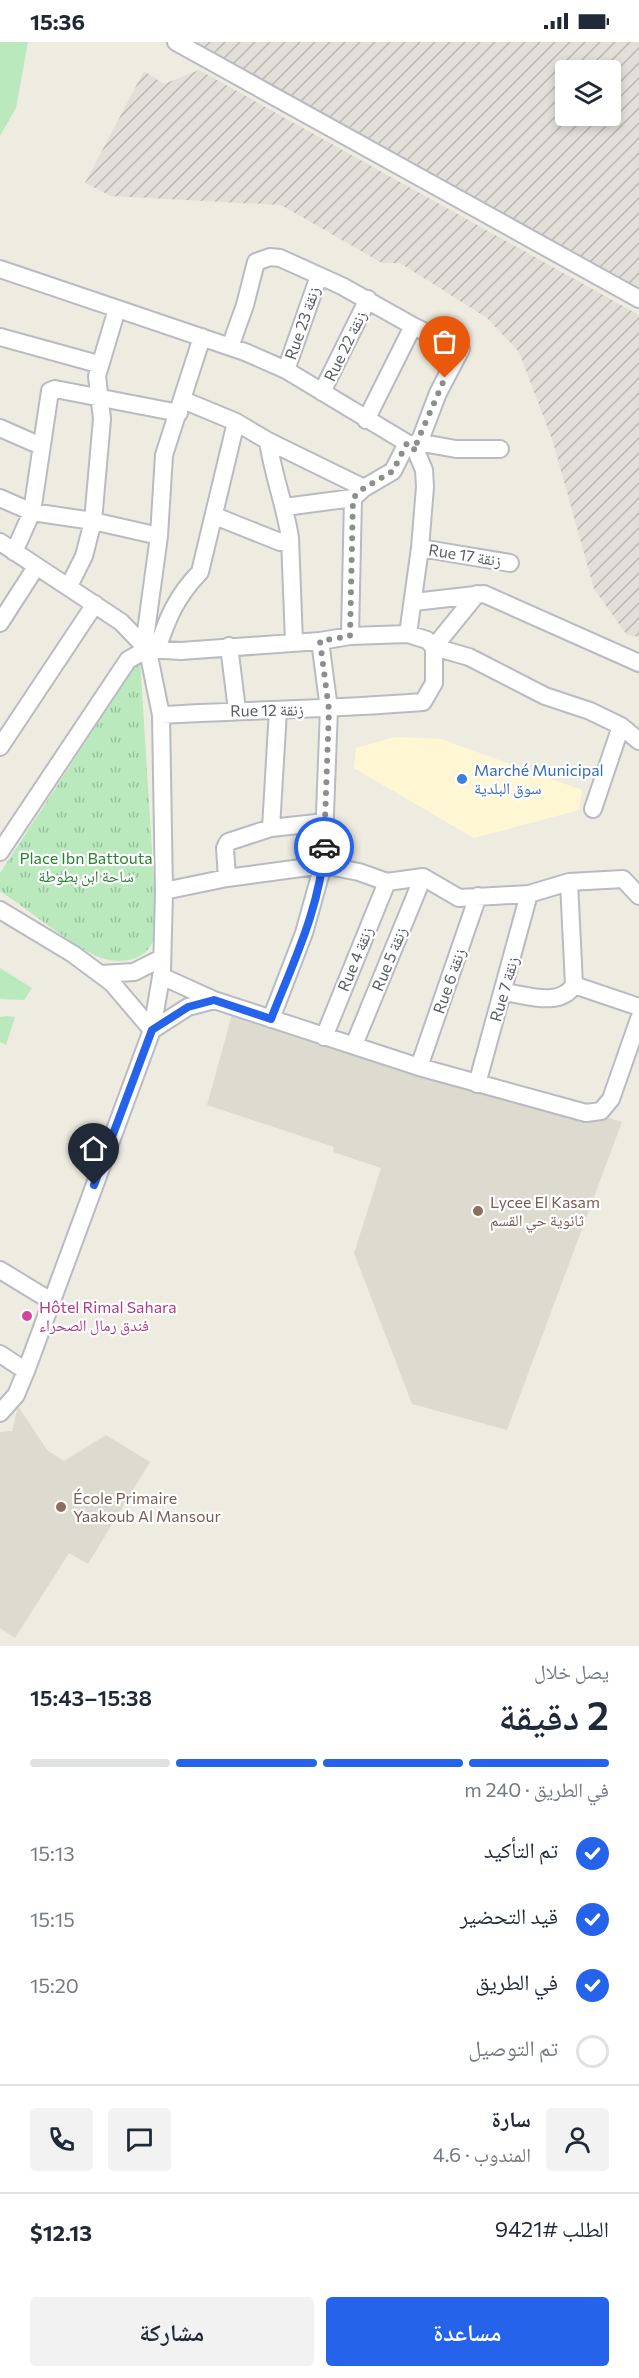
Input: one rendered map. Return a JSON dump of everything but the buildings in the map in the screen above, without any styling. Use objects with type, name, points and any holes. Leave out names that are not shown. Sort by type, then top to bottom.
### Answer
[{"type":"street","points":[[176,42],[639,299]]},
{"type":"street","points":[[237,349],[256,262],[270,257],[280,258],[319,276],[461,349],[413,445],[393,471],[358,493],[285,507]]},
{"type":"street","points":[[0,269],[237,349],[286,370],[366,420],[413,445],[456,449],[501,449]]},
{"type":"street","name":"Rue 23 زنقة","points":[[286,370],[319,276]]},
{"type":"street","name":"Rue 22 زنقة","points":[[322,392],[368,300]]},
{"type":"street","points":[[69,586],[84,556],[93,521],[102,419],[98,364],[117,309]]},
{"type":"street","points":[[366,420],[413,326]]},
{"type":"street","points":[[0,337],[98,364]]},
{"type":"street","points":[[0,1413],[16,1395],[26,1371],[152,1030],[161,976],[164,891],[161,715],[149,648],[164,455],[202,338]]},
{"type":"street","points":[[14,552],[32,512],[50,391],[55,389],[181,407],[236,422],[358,493]]},
{"type":"street","points":[[0,852],[128,660],[149,648],[183,590],[200,572],[236,422]]},
{"type":"street","points":[[0,428],[41,446]]},
{"type":"street","points":[[268,441],[277,489],[285,507],[290,538],[294,642]]},
{"type":"street","points":[[408,634],[420,548],[424,470],[413,445]]},
{"type":"street","points":[[350,636],[358,493]]},
{"type":"street","points":[[0,498],[32,512],[93,521],[159,536]]},
{"type":"street","points":[[215,516],[280,542],[290,538]]},
{"type":"street","points":[[0,542],[121,622],[149,648],[181,651],[320,641],[350,636],[408,634],[427,640],[434,647],[469,657],[545,696],[590,711],[621,726],[639,741]]},
{"type":"street","name":"Rue 17 زنقة","points":[[420,548],[510,562]]},
{"type":"street","points":[[0,623],[36,567]]},
{"type":"street","points":[[434,647],[477,594]]},
{"type":"street","points":[[414,602],[484,594],[639,663]]},
{"type":"street","points":[[0,747],[95,604]]},
{"type":"street","points":[[271,1019],[304,933],[323,865],[329,710],[320,641]]},
{"type":"street","points":[[229,646],[237,710]]},
{"type":"street","name":"Rue 12 زنقة","points":[[161,715],[237,710],[329,710],[423,702],[434,683],[434,647]]},
{"type":"street","points":[[271,828],[278,710]]},
{"type":"street","points":[[593,809],[621,726]]},
{"type":"street","points":[[227,878],[225,848],[228,842],[271,828],[325,822]]},
{"type":"street","points":[[164,891],[227,878],[323,865],[359,872],[387,882],[423,877],[459,897],[529,894],[569,882],[623,879],[639,896]]},
{"type":"street","name":"Rue 5 زنقة","points":[[356,1040],[423,877]]},
{"type":"street","name":"Rue 4 زنقة","points":[[324,1036],[387,882]]},
{"type":"street","points":[[504,992],[558,999],[568,994],[574,985],[569,882]]},
{"type":"street","name":"Rue 7 زنقة","points":[[477,1084],[529,894]]},
{"type":"street","name":"Rue 6 زنقة","points":[[419,1067],[478,896]]},
{"type":"street","points":[[0,910],[73,954],[101,974],[112,983],[152,1030]]},
{"type":"street","points":[[101,974],[134,972],[162,958]]},
{"type":"street","points":[[161,976],[214,1000],[419,1067],[586,1113],[601,1111],[611,1100],[639,1019]]},
{"type":"street","points":[[574,985],[639,1007]]},
{"type":"street","points":[[152,1030],[188,1007],[214,1000]]},
{"type":"street","points":[[0,1270],[51,1301]]},
{"type":"street","points":[[0,1354],[26,1371]]},
{"type":"shaded area","points":[[184,42],[639,42],[639,293]]},
{"type":"shaded area","points":[[199,70],[639,315],[639,637],[627,635],[594,589],[553,442],[519,352],[487,318],[400,263],[382,263],[281,205],[111,196],[85,183],[144,71],[164,84]]},
{"type":"shaded area","name":"Marché Municipal سوق البلدية","points":[[395,737],[441,739],[582,790],[579,810],[474,838],[354,768],[356,748]]},
{"type":"shaded area","name":"Lycee El Kasam ثانوية حي القسم","points":[[236,1000],[622,1122],[507,1430],[412,1404],[354,1253],[381,1168],[333,1152],[334,1147],[207,1105]]},
{"type":"shaded area","name":"École Primaire Yaakoub Al Mansour","points":[[18,1406],[47,1450],[64,1461],[106,1435],[150,1462],[88,1564],[69,1553],[15,1638],[0,1628],[0,1432],[12,1431]]},
{"type":"green space","points":[[0,42],[28,42],[16,108],[0,136]]},
{"type":"green space","name":"Place Ibn Battouta ساحة ابن بطوطة","points":[[140,659],[156,930],[145,953],[130,960],[121,961],[104,959],[84,950],[0,891],[0,873]]},
{"type":"green space","points":[[0,968],[32,988],[24,1000],[0,999]]},
{"type":"green space","points":[[0,1017],[15,1017],[6,1045],[0,1042]]},
{"type":"way so far","points":[[324,847],[329,710],[320,641],[350,636],[353,498],[364,488],[393,471],[407,443],[416,451],[417,442],[445,378]]},
{"type":"place","name":"Marché Municipal سوق البلدية","points":[[462,779]]},
{"type":"place","name":"Lycee El Kasam ثانوية حي القسم","points":[[478,1211]]},
{"type":"place","name":"Hôtel Rimal Sahara فندق رمال الصحراء","points":[[27,1316]]},
{"type":"place","name":"École Primaire Yaakoub Al Mansour","points":[[61,1507]]},
{"type":"route","points":[[94,1185],[152,1030],[188,1007],[214,1000],[271,1019],[304,933],[323,865],[324,847]]}]
